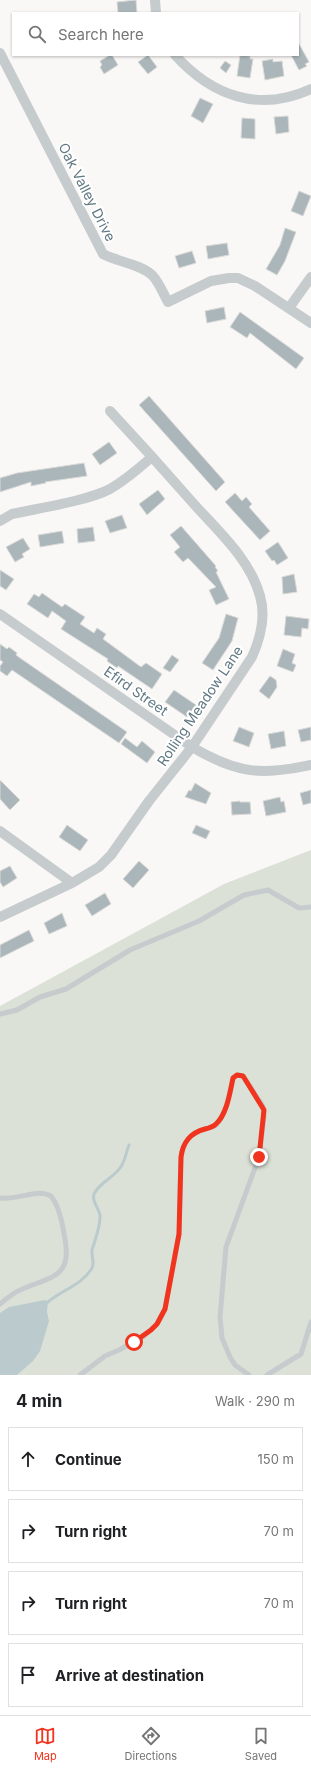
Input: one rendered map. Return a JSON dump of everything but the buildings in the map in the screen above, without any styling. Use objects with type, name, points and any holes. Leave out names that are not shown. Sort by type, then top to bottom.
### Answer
[{"type":"street","points":[[155,0],[156,12]]},
{"type":"street","name":"Oak Valley Drive","points":[[0,52],[103,254],[113,260],[145,270],[152,275],[168,302],[211,281],[238,278],[251,283],[311,323]]},
{"type":"street","points":[[176,56],[204,82],[224,92],[239,97],[254,100],[277,99],[299,94],[311,89]]},
{"type":"street","points":[[289,308],[311,277]]},
{"type":"street","name":"Rolling Meadow Lane","points":[[0,917],[72,883],[98,867],[110,856],[149,800],[192,747],[252,657],[258,644],[262,613],[261,598],[256,583],[240,556],[110,411]]},
{"type":"street","points":[[0,521],[12,514],[91,496],[109,490],[126,479],[152,457]]},
{"type":"street","name":"Efird Street","points":[[0,614],[192,747],[223,764],[253,771],[284,769],[311,764]]},
{"type":"street","points":[[0,831],[72,883]]},
{"type":"lane","points":[[0,1014],[17,1010],[40,997],[66,989],[130,950],[199,921],[244,895],[268,890],[299,908],[311,907]]},
{"type":"lane","points":[[80,1375],[105,1356],[120,1350],[144,1336],[157,1324],[161,1317],[168,1298],[179,1234],[181,1157],[183,1146],[185,1141],[192,1135],[218,1124],[224,1110],[233,1078],[237,1075],[243,1076],[263,1106],[264,1117],[259,1157],[229,1238],[224,1258],[221,1329],[230,1357],[235,1365],[249,1375]]},
{"type":"lane","points":[[0,1198],[10,1199],[42,1193],[51,1196],[57,1206],[67,1253],[65,1264],[52,1278],[20,1290],[0,1304]]},
{"type":"lane","points":[[266,1375],[301,1354],[311,1322]]},
{"type":"shaded area","points":[[311,850],[311,1375],[0,1375],[0,1006],[224,884]]},
{"type":"shaded area","points":[[45,1300],[48,1302],[47,1312],[49,1321],[40,1351],[33,1361],[17,1375],[0,1375],[0,1313],[9,1307]]},
{"type":"waterway","points":[[48,1302],[83,1279],[92,1268],[92,1250],[100,1221],[100,1214],[93,1197],[100,1186],[114,1175],[122,1166],[129,1145]]},
{"type":"route","points":[[134,1342],[144,1336],[157,1324],[165,1309],[168,1298],[179,1234],[181,1157],[183,1146],[185,1141],[192,1135],[218,1124],[231,1090],[233,1078],[237,1075],[243,1076],[263,1106],[264,1117],[259,1157]]}]
